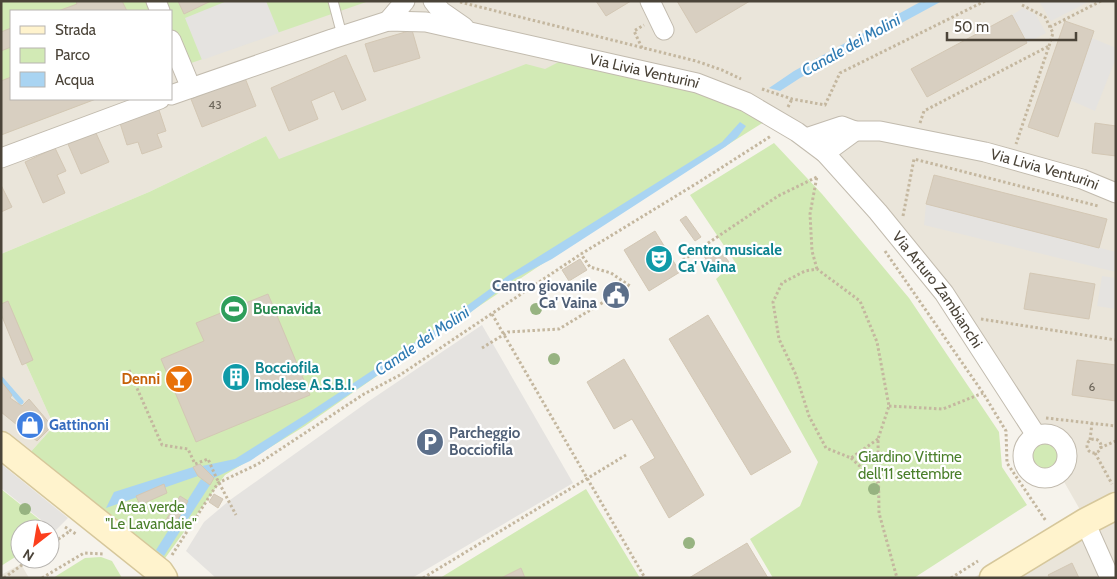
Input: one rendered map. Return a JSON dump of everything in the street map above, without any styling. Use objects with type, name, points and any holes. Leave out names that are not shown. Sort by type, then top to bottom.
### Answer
[{"type":"street","points":[[388,21],[405,1]]},
{"type":"street","name":"Via Livia Venturini","points":[[433,1],[441,11],[474,33]]},
{"type":"street","points":[[650,1],[664,30]]},
{"type":"street","name":"Via Livia Venturini","points":[[172,95],[342,35],[388,21],[426,22],[697,83],[746,102],[779,130],[806,138],[825,153]]},
{"type":"street","points":[[172,42],[191,88]]},
{"type":"street","points":[[1,158],[157,100]]},
{"type":"street","name":"Via Livia Venturini","points":[[806,138],[842,126],[856,131],[880,131],[985,152],[1082,179],[1111,200]]},
{"type":"street","points":[[825,153],[856,131]]},
{"type":"street","name":"Via Arturo Zambianchi","points":[[825,153],[878,212],[944,293],[1040,427]]},
{"type":"street","points":[[1,444],[160,572],[166,570]]},
{"type":"street","points":[[993,578],[1085,522],[1114,495]]},
{"type":"street","points":[[1085,522],[1110,578]]},
{"type":"lane","points":[[333,1],[342,35]]},
{"type":"path","points":[[459,1],[696,61],[745,81]]},
{"type":"path","points":[[760,89],[792,99],[825,105],[840,73],[985,1]]},
{"type":"path","points":[[1050,27],[1101,1]]},
{"type":"path","points":[[1013,152],[1053,33],[1045,17],[1022,6]]},
{"type":"path","points":[[918,130],[924,111],[1049,46]]},
{"type":"path","points":[[166,570],[218,483],[258,464],[364,394],[400,375],[581,254],[700,182],[772,135],[779,130],[792,99]]},
{"type":"path","points":[[903,218],[914,159],[1111,200]]},
{"type":"path","points":[[818,172],[810,214],[812,251],[817,269],[860,301],[877,342],[889,406],[878,439],[879,513],[897,578]]},
{"type":"path","points":[[683,260],[778,196],[817,177]]},
{"type":"path","points":[[884,249],[983,393],[1006,431],[1007,463],[1046,520]]},
{"type":"path","points":[[482,348],[508,332],[559,329],[630,286],[611,273],[590,267],[581,254]]},
{"type":"path","points":[[817,269],[805,271],[782,283],[773,302],[780,339],[796,375],[810,416],[826,448],[851,458],[878,484]]},
{"type":"path","points":[[492,314],[645,578]]},
{"type":"path","points":[[981,319],[1116,340]]},
{"type":"path","points":[[129,370],[162,445],[188,450],[196,464],[208,459],[218,483],[236,515]]},
{"type":"path","points":[[889,406],[944,410],[983,393]]},
{"type":"path","points":[[1040,427],[1092,423],[1116,426]]},
{"type":"path","points":[[1092,423],[1090,440],[1087,447],[1091,452],[1095,453],[1114,495]]},
{"type":"path","points":[[851,458],[878,439]]},
{"type":"path","points":[[1090,440],[1096,440],[1100,448]]},
{"type":"path","points":[[1095,453],[1100,448],[1116,441]]},
{"type":"path","points":[[423,578],[626,456]]},
{"type":"path","points":[[60,538],[70,531],[65,527]]},
{"type":"path","points":[[42,578],[84,553],[106,554]]},
{"type":"path","points":[[4,578],[16,569]]},
{"type":"shaded area","points":[[1,1],[1116,1],[1116,578],[973,578],[1083,515],[1022,408],[919,247],[820,144],[745,96],[586,48],[506,90],[291,184],[266,136],[149,192],[1,254]]},
{"type":"shaded area","points":[[227,1],[266,1],[279,33],[202,60],[185,18]]},
{"type":"shaded area","points":[[1039,1],[1090,1],[1051,21]]},
{"type":"shaded area","points":[[1023,8],[1036,15],[1046,33],[1027,43],[1012,15]]},
{"type":"shaded area","points":[[1092,38],[1116,48],[1116,58],[1095,111],[1070,100]]},
{"type":"shaded area","points":[[926,204],[1116,252],[1116,272],[924,225]]},
{"type":"shaded area","points":[[1102,276],[1116,278],[1116,309],[1097,306]]},
{"type":"shaded area","points":[[1,308],[54,426],[27,456],[1,437]]},
{"type":"shaded area","name":"Parcheggio Bocciofila","points":[[482,325],[573,483],[412,578],[216,578],[186,551],[204,522],[230,500],[369,401]]},
{"type":"shaded area","points":[[1,464],[68,518],[60,526],[60,519],[40,519],[1,488]]},
{"type":"shaded area","points":[[12,569],[24,569],[29,578],[1,578],[1,575]]},
{"type":"green space","points":[[1,1],[369,1],[172,70],[172,10],[10,10],[10,100],[93,100],[1,135]]},
{"type":"green space","name":"Area verde \"Le Lavandaie\"","points":[[586,48],[745,96],[775,115],[617,214],[430,339],[305,426],[225,475],[158,568],[27,456],[54,426],[1,308],[1,254],[149,192],[266,136],[279,159],[526,64],[545,69]]},
{"type":"green space","name":"Giardino Vittime dell'11 settembre","points":[[774,143],[822,194],[909,298],[999,432],[1002,467],[1027,505],[914,578],[773,578],[750,539],[800,506],[818,462],[716,279],[735,262],[690,195]]},
{"type":"green space","points":[[1045,443],[1055,446],[1058,456],[1055,466],[1045,469],[1035,466],[1032,456],[1035,446]]},
{"type":"green space","points":[[1,489],[39,519],[10,519],[10,560],[1,566]]},
{"type":"green space","points":[[586,489],[640,578],[525,578],[521,568],[501,578],[440,578]]},
{"type":"green space","points":[[101,557],[112,561],[122,578],[53,578],[85,558]]},
{"type":"water","points":[[922,1],[942,1],[800,78],[780,91],[769,88],[794,71]]},
{"type":"water","points":[[740,122],[746,126],[737,138],[725,147],[552,259],[514,279],[466,316],[250,461],[214,478],[202,466],[235,459],[305,415],[435,329],[509,275],[722,142]]},
{"type":"water","points":[[193,467],[198,476],[106,508],[114,492]]},
{"type":"water","points":[[201,479],[210,485],[164,556],[156,550]]},
{"type":"building","points":[[76,1],[122,1],[126,10],[61,10],[77,4]]},
{"type":"building","points":[[178,1],[211,1],[184,14]]},
{"type":"building","points":[[596,1],[631,1],[606,16]]},
{"type":"building","points":[[677,1],[750,1],[696,33]]},
{"type":"building","points":[[1012,15],[1027,43],[927,97],[911,69]]},
{"type":"building","points":[[1065,21],[1094,31],[1058,137],[1028,127]]},
{"type":"building","points":[[10,28],[10,47],[1,51],[1,32]]},
{"type":"building","points":[[412,30],[420,58],[374,72],[365,44]]},
{"type":"building","points":[[346,55],[366,100],[342,110],[334,91],[311,101],[318,119],[289,131],[271,88]]},
{"type":"building","points":[[10,77],[10,100],[93,100],[1,135],[1,81]]},
{"type":"building","points":[[245,78],[256,106],[202,127],[191,99]]},
{"type":"building","points":[[158,107],[166,131],[157,134],[162,147],[142,154],[138,142],[127,145],[119,120]]},
{"type":"building","points":[[1095,123],[1116,126],[1116,156],[1092,153]]},
{"type":"building","points":[[96,133],[109,162],[81,174],[68,144]]},
{"type":"building","points":[[55,148],[66,171],[57,175],[65,193],[43,203],[25,162]]},
{"type":"building","points":[[934,175],[1107,219],[1099,248],[926,204]]},
{"type":"building","points":[[1,185],[12,207],[1,212]]},
{"type":"building","points":[[686,216],[701,237],[695,241],[680,220]]},
{"type":"building","points":[[655,231],[680,272],[649,291],[624,250]]},
{"type":"building","points":[[718,247],[729,262],[714,272],[704,256]]},
{"type":"building","points":[[580,259],[587,270],[569,281],[562,270]]},
{"type":"building","points":[[1030,273],[1095,284],[1089,319],[1024,309]]},
{"type":"building","name":"Bocciofila Imolese A.S.B.I.","points":[[268,294],[310,395],[196,442],[161,359],[204,341],[196,323]]},
{"type":"building","points":[[8,301],[33,360],[22,365],[1,314],[1,304]]},
{"type":"building","points":[[708,315],[791,452],[751,475],[669,339]]},
{"type":"building","points":[[624,359],[704,495],[669,518],[640,467],[655,458],[632,419],[614,429],[587,382]]},
{"type":"building","points":[[1077,360],[1116,365],[1116,401],[1072,395]]},
{"type":"building","points":[[1,381],[12,395],[10,398],[22,406],[29,399],[52,426],[37,441],[1,412]]},
{"type":"building","points":[[200,464],[214,478],[210,485],[198,476],[193,467]]},
{"type":"building","points":[[164,484],[167,493],[140,505],[136,496]]},
{"type":"building","points":[[214,494],[223,499],[218,508],[209,502]]},
{"type":"building","points":[[180,496],[188,501],[172,530],[163,525]]},
{"type":"building","points":[[747,543],[768,578],[689,578]]},
{"type":"building","points":[[1072,563],[1079,578],[1050,578],[1048,575]]},
{"type":"building","points":[[521,568],[525,578],[501,578]]},
{"type":"waterway","name":"Canale dei Molini","points":[[1,379],[21,402]]},
{"type":"place","name":"Centro musicale Ca' Vaina","points":[[659,259]]},
{"type":"place","name":"Centro giovanile Ca' Vaina","points":[[616,295]]},
{"type":"place","name":"Buenavida","points":[[234,309]]},
{"type":"place","name":"Bocciofila Imolese A.S.B.I.","points":[[236,377]]},
{"type":"place","name":"Denni","points":[[179,379]]},
{"type":"place","name":"Gattinoni","points":[[30,425]]},
{"type":"place","name":"Parcheggio Bocciofila","points":[[430,442]]}]
